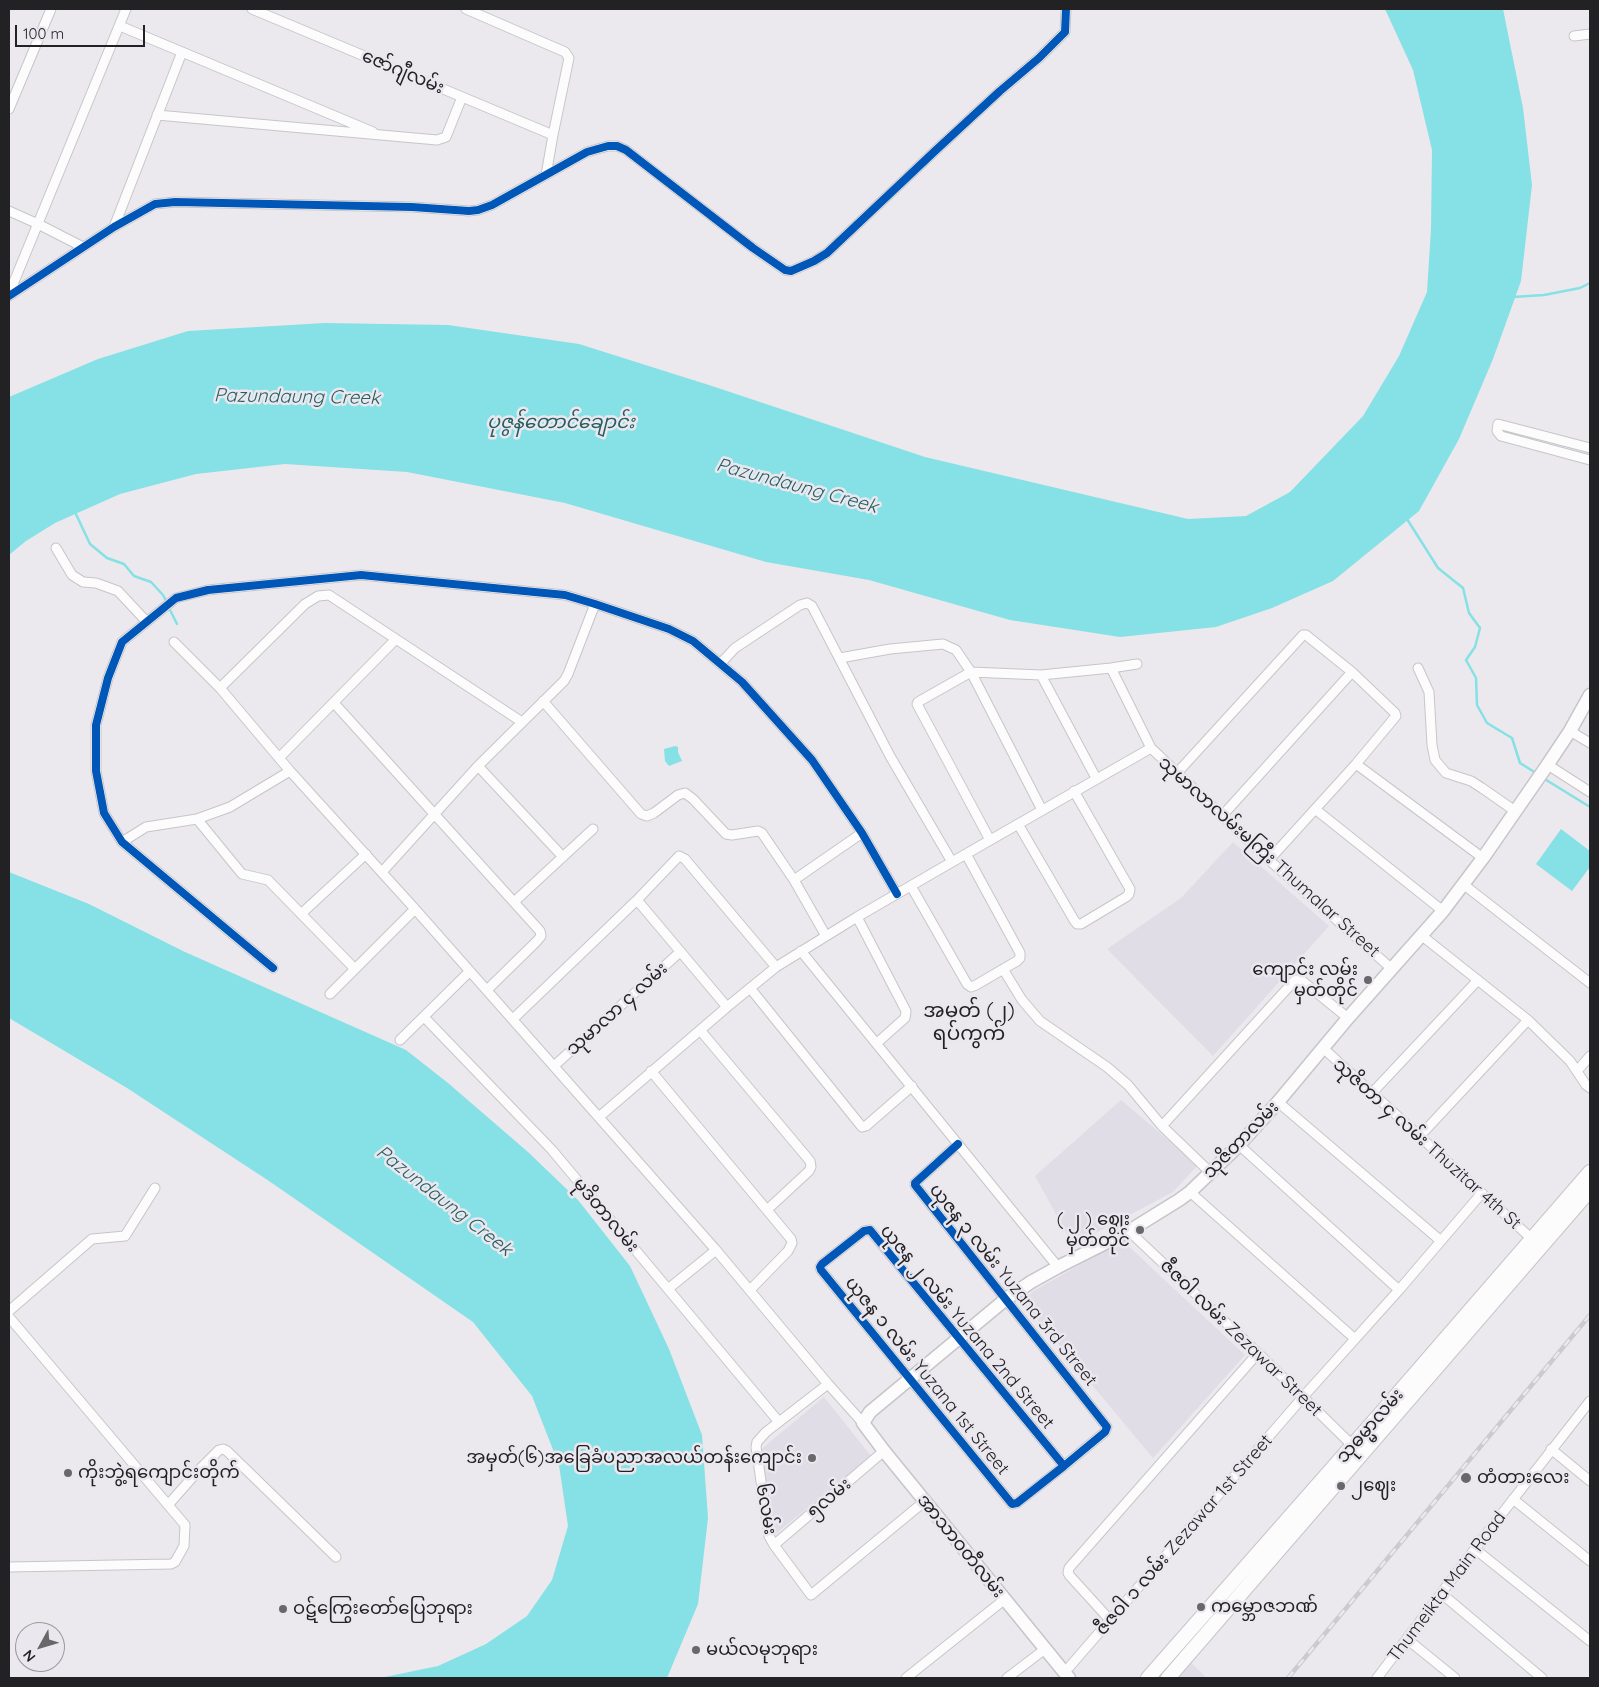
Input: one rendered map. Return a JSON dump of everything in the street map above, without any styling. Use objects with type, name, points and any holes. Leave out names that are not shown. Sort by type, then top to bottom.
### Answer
[{"type":"main road","points":[[1547,766],[1570,731],[1590,695]]},
{"type":"main road","name":"သုဇိတာလမ်း","points":[[866,1417],[1006,1299],[1058,1267],[1129,1231],[1190,1192],[1211,1173],[1278,1102],[1348,1018],[1442,911],[1483,858],[1547,766]]},
{"type":"main road","name":"သုဓမ္မာလမ်း","points":[[1148,1678],[1353,1446],[1590,1172]]},
{"type":"main road","name":"သုဓမ္မာလမ်း","points":[[1168,1678],[1590,1190]]},
{"type":"main road","name":"အာသာဝတီလမ်း","points":[[866,1417],[884,1451],[1067,1675]]},
{"type":"street","points":[[9,109],[51,9]]},
{"type":"street","points":[[9,295],[126,9]]},
{"type":"street","name":"ဇော်ဂျီလမ်း","points":[[252,9],[268,12],[552,136]]},
{"type":"street","points":[[466,9],[565,52],[569,58],[552,136],[546,175]]},
{"type":"street","points":[[9,295],[114,227],[155,204],[175,202],[478,210],[492,205],[587,152],[608,146],[617,146],[642,161],[753,248],[785,270],[791,272],[827,253],[935,150],[1039,58],[1065,32],[1066,9]]},
{"type":"street","points":[[120,26],[382,136]]},
{"type":"street","points":[[1574,36],[1590,34]]},
{"type":"street","points":[[114,227],[182,52]]},
{"type":"street","points":[[157,115],[436,140],[446,137],[462,97]]},
{"type":"street","points":[[9,212],[38,224],[83,247]]},
{"type":"street","points":[[1590,448],[1498,424],[1496,432],[1501,436],[1590,460]]},
{"type":"street","points":[[56,548],[72,575],[83,582],[96,583],[118,591],[146,621]]},
{"type":"street","points":[[273,968],[122,842],[104,813],[96,771],[96,725],[108,678],[122,642],[176,598],[208,590],[361,575],[564,596],[595,604],[669,629],[693,641],[742,682],[812,760],[862,833],[897,894]]},
{"type":"street","points":[[220,688],[305,604],[318,596],[330,595],[522,722]]},
{"type":"street","points":[[720,664],[735,648],[800,605],[807,603],[812,606],[890,756],[952,862]]},
{"type":"street","points":[[382,872],[478,766],[564,681],[595,604]]},
{"type":"street","points":[[1177,773],[1303,634],[1352,672],[1396,716],[1356,764],[1269,860]]},
{"type":"street","points":[[279,758],[396,639]]},
{"type":"street","points":[[174,642],[220,688],[290,771],[599,1117],[716,1250],[828,1384],[866,1417]]},
{"type":"street","points":[[840,658],[890,649],[943,644],[956,650],[970,672],[1042,810]]},
{"type":"street","points":[[990,840],[917,704],[918,702],[970,672],[1041,675],[1137,664]]},
{"type":"street","points":[[1111,668],[1151,748]]},
{"type":"street","points":[[1418,668],[1429,692],[1432,744],[1436,760],[1441,768],[1446,773],[1482,788],[1515,811]]},
{"type":"street","points":[[1222,816],[1352,672]]},
{"type":"street","points":[[1041,675],[1096,778]]},
{"type":"street","points":[[543,702],[641,814],[647,816],[654,813],[678,795],[686,793],[726,834],[732,835],[758,831],[762,833],[794,880],[826,936]]},
{"type":"street","points":[[334,703],[540,931],[541,936],[487,990]]},
{"type":"street","points":[[1570,731],[1590,743]]},
{"type":"street","name":"သုမာလာလမ်းမကြီး Thumalar Street","points":[[599,1117],[776,967],[857,917],[1151,748],[1269,860],[1392,969]]},
{"type":"street","points":[[1356,764],[1483,858]]},
{"type":"street","points":[[478,766],[563,857]]},
{"type":"street","points":[[1547,766],[1590,792]]},
{"type":"street","points":[[122,842],[146,827],[197,819],[230,807],[290,771]]},
{"type":"street","points":[[1018,824],[1077,924],[1081,924],[1126,897],[1130,889],[1074,791]]},
{"type":"street","points":[[1315,809],[1442,911]]},
{"type":"street","points":[[197,819],[242,874],[268,880],[355,969]]},
{"type":"street","points":[[514,902],[593,829]]},
{"type":"street","points":[[794,880],[862,833]]},
{"type":"street","points":[[301,914],[366,854]]},
{"type":"street","points":[[911,886],[967,984],[971,987],[1003,969],[1020,958],[1020,953],[966,854]]},
{"type":"street","points":[[512,1019],[637,900],[680,856],[685,859],[776,967]]},
{"type":"street","points":[[1463,884],[1590,983]]},
{"type":"street","points":[[637,900],[727,1007]]},
{"type":"street","points":[[330,994],[415,909]]},
{"type":"street","points":[[857,917],[906,1011],[905,1018],[877,1044]]},
{"type":"street","points":[[1421,936],[1528,1020],[1564,1054],[1590,1088]]},
{"type":"street","points":[[801,951],[1058,1267]]},
{"type":"street","name":"သုမာလာ ၄ လမ်း","points":[[554,1066],[680,952]]},
{"type":"street","points":[[1003,969],[1022,1000],[1040,1020],[1107,1067],[1128,1085],[1162,1126],[1211,1173]]},
{"type":"street","points":[[400,1040],[470,971]]},
{"type":"street","points":[[1162,1126],[1295,980],[1301,980],[1348,1018]]},
{"type":"street","points":[[1372,1093],[1478,980]]},
{"type":"street","points":[[750,988],[862,1127],[866,1126],[912,1086]]},
{"type":"street","name":"မုဒိတာလမ်း","points":[[424,1017],[552,1150],[779,1422]]},
{"type":"street","points":[[1419,1137],[1528,1020]]},
{"type":"street","points":[[700,1030],[810,1161],[809,1171],[768,1208]]},
{"type":"street","name":"သုဇိတာ ၄ လမ်း Thuzitar 4th St","points":[[1323,1048],[1532,1239]]},
{"type":"street","points":[[1577,1071],[1590,1056]]},
{"type":"street","points":[[651,1071],[768,1208],[791,1238],[792,1243],[788,1251],[750,1290]]},
{"type":"street","points":[[1278,1102],[1441,1240]]},
{"type":"street","name":"ယုဇန ၃ လမ်း Yuzana 3rd Street","points":[[958,1144],[914,1184],[1107,1427],[1105,1432],[1064,1466]]},
{"type":"street","points":[[1239,1145],[1399,1290]]},
{"type":"street","points":[[9,1310],[92,1239],[124,1236],[155,1188]]},
{"type":"street","points":[[1190,1192],[1355,1339]]},
{"type":"street","name":"ဇီဇဝါ ၁ လမ်း Zezawar 1st Street","points":[[1067,1675],[1110,1620],[1481,1194]]},
{"type":"street","name":"ယုဇန ၂ လမ်း Yuzana 2nd Street","points":[[820,1267],[864,1231],[870,1230],[1064,1466]]},
{"type":"street","name":"ဇီဇဝါ လမ်း Zezawar Street","points":[[1129,1231],[1353,1446]]},
{"type":"street","points":[[668,1289],[716,1250]]},
{"type":"street","name":"ယုဇန ၁ လမ်း Yuzana 1st Street","points":[[820,1267],[1012,1504],[1017,1503],[1064,1466]]},
{"type":"street","points":[[9,1317],[185,1526],[184,1546],[175,1562],[171,1564],[9,1567]]},
{"type":"street","points":[[1110,1620],[1068,1573],[1076,1561],[1258,1353]]},
{"type":"street","name":"၆လမ်း","points":[[828,1384],[766,1432],[757,1442],[756,1447],[769,1536],[810,1595],[925,1501]]},
{"type":"street","name":"Thumeikta Main Road","points":[[1377,1678],[1551,1449],[1590,1403]]},
{"type":"street","points":[[168,1505],[203,1466],[219,1450],[223,1449],[336,1557]]},
{"type":"street","points":[[1551,1449],[1590,1481]]},
{"type":"street","name":"၅လမ်း","points":[[774,1545],[884,1451]]},
{"type":"street","points":[[1513,1499],[1590,1561]]},
{"type":"street","points":[[1475,1549],[1590,1641]]},
{"type":"street","points":[[1442,1594],[1542,1678]]},
{"type":"street","points":[[906,1678],[1005,1599]]},
{"type":"street","points":[[1407,1639],[1455,1678]]},
{"type":"street","points":[[1007,1678],[1045,1649]]},
{"type":"shaded area","points":[[1233,842],[1329,926],[1213,1056],[1107,949],[1181,898]]},
{"type":"shaded area","points":[[1121,1100],[1198,1165],[1173,1192],[1073,1245],[1035,1176]]},
{"type":"shaded area","points":[[1123,1241],[1245,1355],[1153,1458],[1022,1301],[1035,1290]]},
{"type":"shaded area","points":[[824,1397],[871,1456],[773,1536],[759,1451]]},
{"type":"shaded area","points":[[1190,1662],[1207,1678],[1177,1678]]},
{"type":"water","name":"ပုဇွန်တောင်ချောင်း","points":[[1385,9],[1503,9],[1523,108],[1532,185],[1521,281],[1493,359],[1459,439],[1419,511],[1333,581],[1272,608],[1216,627],[1120,637],[1010,620],[869,580],[766,562],[565,503],[407,472],[285,464],[196,474],[120,494],[55,523],[26,541],[9,555],[9,397],[98,359],[188,331],[325,323],[448,325],[579,344],[925,457],[1188,519],[1246,516],[1290,492],[1363,416],[1399,356],[1427,292],[1431,229],[1432,150],[1413,70]]},
{"type":"water","points":[[678,747],[682,761],[669,766],[665,761],[664,749]]},
{"type":"water","points":[[1561,829],[1590,851],[1590,867],[1572,891],[1536,864]]},
{"type":"water","name":"Pazundaung Creek","points":[[9,872],[89,904],[185,952],[406,1050],[448,1083],[528,1152],[578,1200],[630,1266],[669,1349],[702,1435],[708,1518],[698,1604],[667,1678],[380,1678],[438,1666],[486,1644],[527,1616],[552,1580],[568,1526],[559,1465],[532,1396],[473,1322],[269,1181],[127,1088],[9,1018]]},
{"type":"waterway","points":[[1513,297],[1544,295],[1580,288],[1590,283]]},
{"type":"waterway","points":[[75,512],[90,544],[107,558],[124,564],[134,576],[151,582],[163,595],[167,603]]},
{"type":"waterway","points":[[1407,519],[1438,568],[1463,588],[1469,613],[1480,628],[1475,647],[1466,660],[1476,678],[1477,705],[1487,723],[1512,738],[1520,763],[1536,773]]},
{"type":"waterway","points":[[169,608],[177,624]]},
{"type":"waterway","points":[[1543,778],[1590,807]]},
{"type":"railway","points":[[1288,1678],[1590,1315]]},
{"type":"cycle path","points":[[9,296],[114,227],[155,204],[175,202],[478,210],[492,205],[587,152],[608,146],[617,146],[626,150],[753,248],[785,270],[791,271],[827,253],[1000,91],[1039,58],[1065,32],[1066,9]]},
{"type":"cycle path","points":[[273,968],[122,842],[104,813],[96,771],[96,725],[108,678],[122,642],[176,598],[208,590],[361,575],[565,595],[669,629],[693,641],[742,682],[812,760],[862,833],[897,894]]},
{"type":"cycle path","points":[[958,1144],[915,1185],[1107,1427],[1105,1432],[1064,1466],[1017,1503],[1012,1504],[820,1267],[864,1231],[870,1230],[1064,1466]]},
{"type":"place","name":"ကျောင်း လမ်း မှတ်တိုင်","points":[[1368,980]]},
{"type":"place","name":"( ၂ ) ဈေး မှတ်တိုင်","points":[[1140,1230]]},
{"type":"place","name":"အမှတ်(၆)အခြေခံပညာအလယ်တန်းကျောင်း","points":[[812,1458]]},
{"type":"place","name":"ကိုးဘွဲ့ရကျောင်းတိုက်","points":[[68,1473]]},
{"type":"place","name":"တံတားလေး","points":[[1466,1478]]},
{"type":"place","name":"၂ဈေး","points":[[1341,1486]]},
{"type":"place","name":"ကမ္ဘောဇဘဏ်","points":[[1201,1607]]},
{"type":"place","name":"ဝဋ်ကြွေးတော်ပြေဘုရား","points":[[283,1609]]},
{"type":"place","name":"မယ်လမုဘုရား","points":[[696,1650]]},
{"type":"district","name":"အမှတ် (၂) ရပ်ကွက်","points":[[969,1022]]}]
